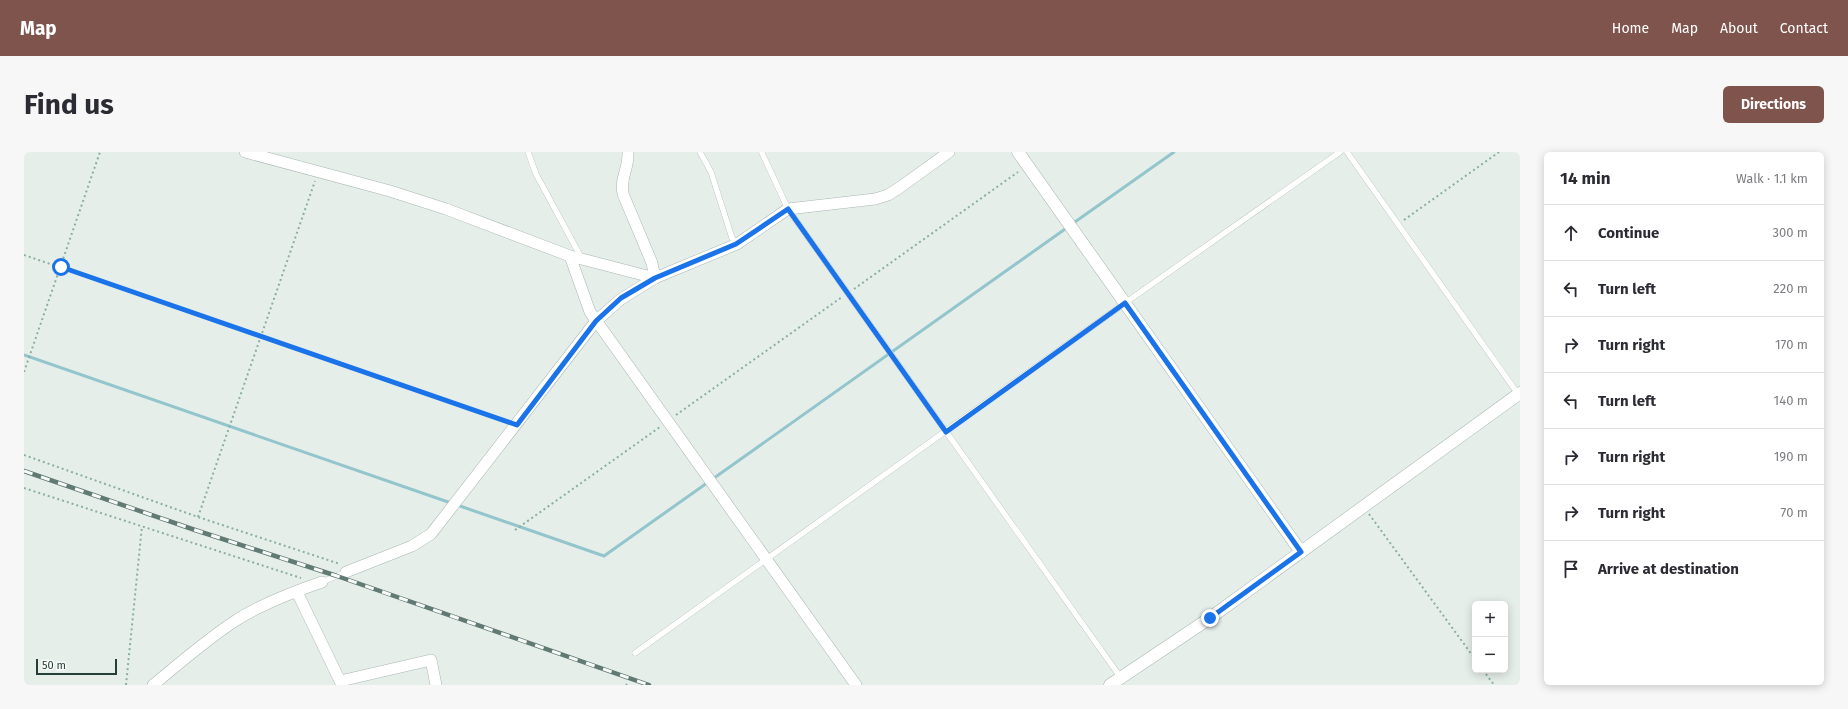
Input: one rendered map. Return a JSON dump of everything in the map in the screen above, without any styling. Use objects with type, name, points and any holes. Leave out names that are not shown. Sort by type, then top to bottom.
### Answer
[{"type":"street","points":[[245,152],[390,191],[446,209],[570,256],[655,278]]},
{"type":"street","points":[[628,152],[629,165],[621,183],[623,194],[652,264],[655,278]]},
{"type":"street","points":[[349,571],[412,546],[431,534],[517,425],[596,321],[621,298],[655,278],[736,244],[788,209],[875,199],[888,195],[949,152]]},
{"type":"street","points":[[1018,152],[1301,552]]},
{"type":"street","points":[[570,256],[590,312],[856,685]]},
{"type":"street","points":[[1110,685],[1301,552],[1519,393]]},
{"type":"street","points":[[153,685],[192,652],[236,621],[264,605],[318,583]]},
{"type":"street","points":[[297,592],[340,681],[431,660],[436,685]]},
{"type":"lane","points":[[528,152],[536,174],[582,259]]},
{"type":"lane","points":[[700,152],[711,172],[732,238],[736,244]]},
{"type":"lane","points":[[762,152],[788,209],[1121,678]]},
{"type":"lane","points":[[635,653],[1125,303],[1340,152]]},
{"type":"lane","points":[[1347,152],[1519,393]]},
{"type":"lane","points":[[318,583],[349,571]]},
{"type":"path","points":[[24,372],[100,152]]},
{"type":"path","points":[[1398,225],[1499,152]]},
{"type":"path","points":[[515,530],[1027,165]]},
{"type":"path","points":[[198,517],[318,172]]},
{"type":"path","points":[[24,254],[517,425]]},
{"type":"path","points":[[24,455],[198,517],[346,566],[349,571]]},
{"type":"path","points":[[24,488],[318,583]]},
{"type":"path","points":[[1364,507],[1472,654]]},
{"type":"path","points":[[126,685],[142,526]]},
{"type":"path","points":[[1486,673],[1494,685]]},
{"type":"waterway","points":[[1072,224],[1174,152]]},
{"type":"waterway","points":[[457,505],[604,556],[1068,227]]},
{"type":"waterway","points":[[24,355],[451,503]]},
{"type":"railway","points":[[24,471],[195,530],[337,576],[649,685]]},
{"type":"route","points":[[61,267],[517,425],[596,321],[621,298],[655,278],[736,244],[788,209],[946,432],[1125,303],[1301,552],[1210,618]]}]
